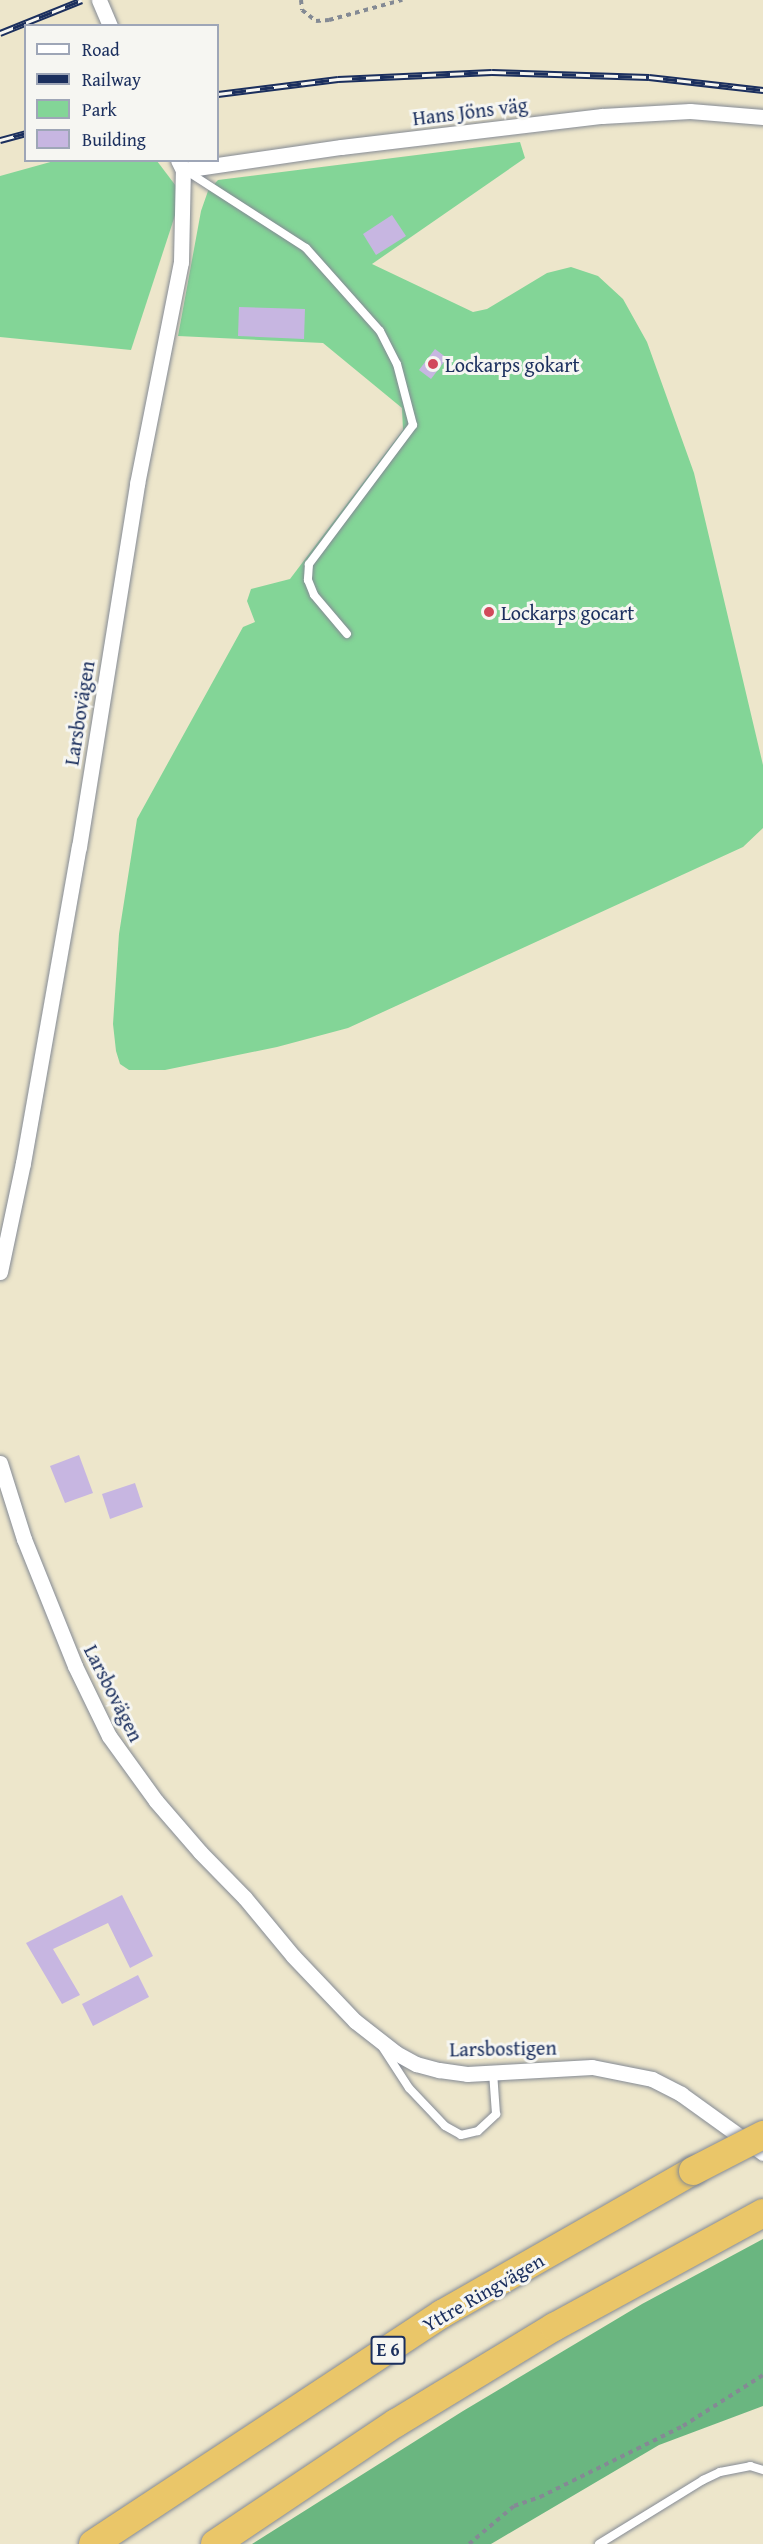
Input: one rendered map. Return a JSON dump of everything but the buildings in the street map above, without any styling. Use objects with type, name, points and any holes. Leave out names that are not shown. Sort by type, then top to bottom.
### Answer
[{"type":"highway","name":"Yttre Ringvägen","points":[[93,2544],[442,2314],[693,2171],[763,2135]]},
{"type":"highway","points":[[215,2544],[396,2423],[554,2326],[752,2219]]},
{"type":"street","points":[[99,0],[109,24]]},
{"type":"street","name":"Hans Jöns väg","points":[[219,161],[602,116],[690,111],[763,117]]},
{"type":"street","name":"Hans Jöns väg","points":[[181,165],[208,162]]},
{"type":"street","name":"Larsbovägen","points":[[0,1272],[23,1163],[79,847],[137,484],[182,262],[181,165]]},
{"type":"street","name":"Larsbovägen","points":[[0,1463],[24,1539],[75,1666],[109,1736],[156,1801],[252,1906]]},
{"type":"street","name":"Larsbostigen","points":[[252,1906],[293,1956],[377,2040],[416,2064],[467,2074],[592,2067],[652,2079],[681,2094],[763,2152]]},
{"type":"lane","points":[[181,165],[306,248],[380,331],[397,364],[413,425],[309,564],[308,580],[314,595],[347,634]]},
{"type":"lane","points":[[377,2040],[409,2088],[445,2126],[462,2135],[478,2131],[496,2114],[493,2072]]},
{"type":"lane","points":[[599,2544],[711,2476],[750,2466],[763,2470]]},
{"type":"path","points":[[301,0],[302,10],[316,21],[329,20],[402,0]]},
{"type":"path","points":[[469,2544],[514,2506],[540,2498],[683,2426],[711,2405],[763,2375]]},
{"type":"green space","name":"Lockarps gocart","points":[[520,142],[525,158],[372,264],[473,312],[487,309],[547,273],[571,267],[598,276],[623,299],[647,342],[694,473],[763,765],[763,828],[743,847],[348,1028],[277,1047],[165,1070],[129,1070],[120,1064],[113,1024],[119,934],[137,819],[243,627],[255,622],[247,601],[251,589],[290,579],[403,430],[402,408],[323,343],[178,336],[201,211],[208,191],[218,180]]},
{"type":"green space","points":[[50,162],[158,162],[182,194],[131,350],[0,337],[0,176]]},
{"type":"green space","points":[[763,2239],[763,2406],[659,2445],[491,2544],[252,2544],[463,2411],[642,2304]]},
{"type":"railway","points":[[0,33],[82,0]]},
{"type":"railway","points":[[219,94],[338,79],[492,72],[649,77],[763,90]]},
{"type":"railway","points":[[0,140],[24,134]]},
{"type":"place","name":"Lockarps gokart","points":[[433,364]]},
{"type":"place","name":"Lockarps gocart","points":[[489,612]]}]
